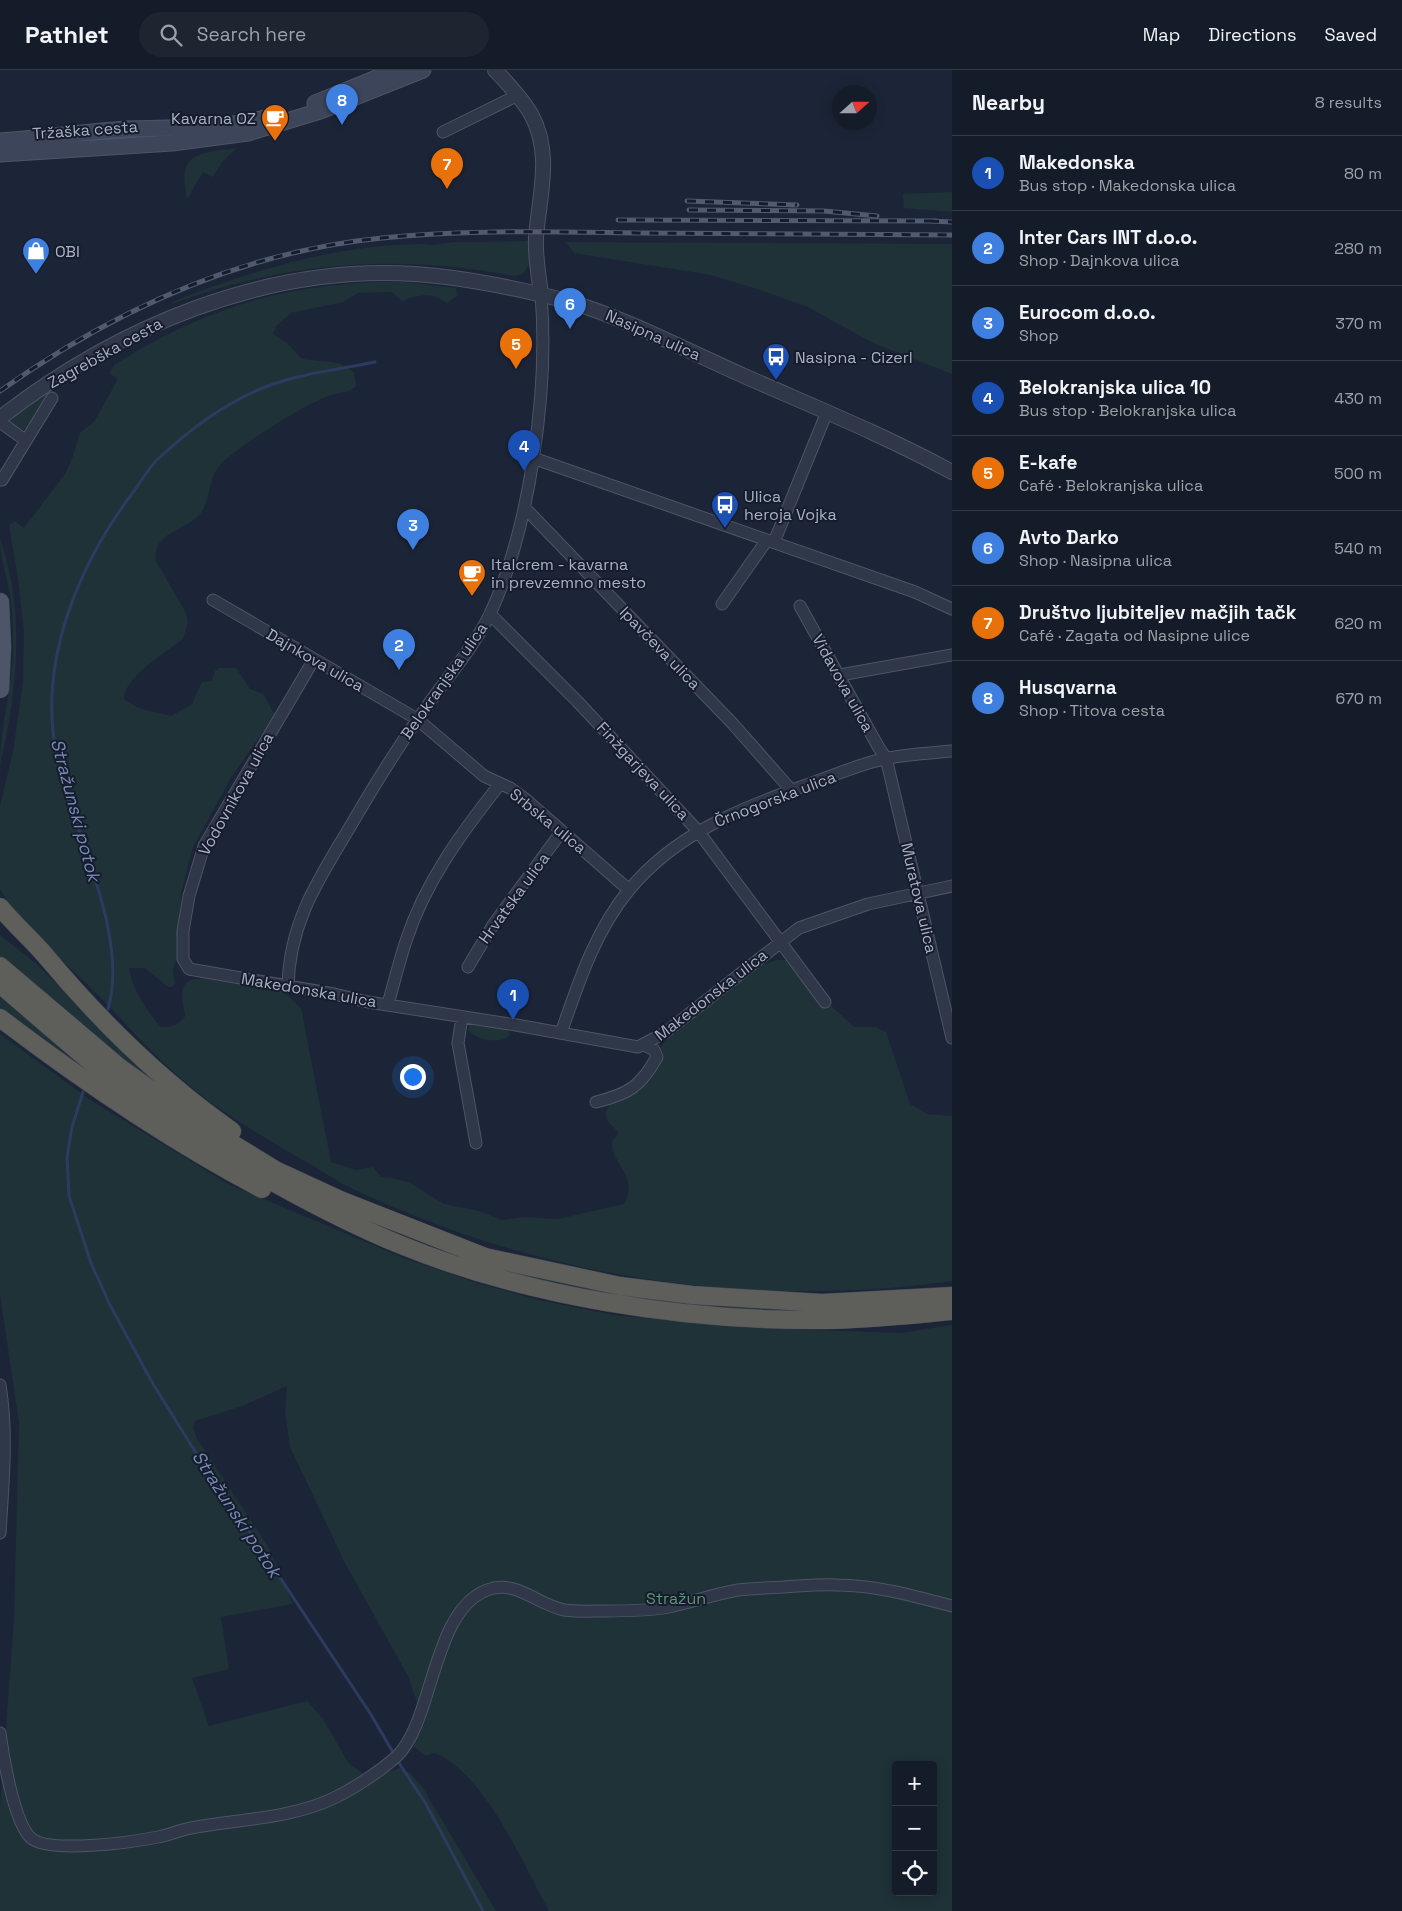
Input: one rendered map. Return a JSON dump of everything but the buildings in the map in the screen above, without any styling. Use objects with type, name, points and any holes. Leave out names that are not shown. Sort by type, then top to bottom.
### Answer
[{"type":"highway","points":[[0,907],[57,971],[146,1062],[180,1092],[337,1207]]},
{"type":"highway","points":[[0,926],[57,971]]},
{"type":"highway","points":[[0,966],[119,1067],[187,1116],[404,1246],[468,1268],[544,1290],[615,1303],[690,1313],[822,1320],[952,1311]]},
{"type":"highway","points":[[0,984],[110,1076],[175,1125],[274,1183],[337,1207],[485,1257],[620,1286],[692,1295],[822,1303],[952,1296]]},
{"type":"highway","points":[[0,1018],[100,1092],[212,1163],[304,1208],[337,1207]]},
{"type":"main road","points":[[171,136],[268,117],[316,102],[396,70]]},
{"type":"main road","points":[[171,136],[214,139],[266,128],[320,112],[423,70]]},
{"type":"main road","name":"Tržaška cesta","points":[[0,141],[83,132],[171,136]]},
{"type":"main road","name":"Tržaška cesta","points":[[0,154],[171,136]]},
{"type":"main road","points":[[0,602],[2,648],[0,689]]},
{"type":"street","points":[[495,70],[518,95],[532,116],[543,153],[544,170],[536,238],[541,295]]},
{"type":"street","points":[[443,132],[518,95]]},
{"type":"street","name":"Zagrebška cesta","points":[[0,418],[71,369],[156,323],[193,308],[264,288],[335,276],[412,274],[479,281],[541,295]]},
{"type":"street","name":"Nasipna ulica","points":[[541,295],[586,307],[625,322],[827,412],[952,472]]},
{"type":"street","name":"Belokranjska ulica","points":[[288,986],[288,970],[295,939],[301,915],[312,889],[377,780],[490,614],[512,554],[525,508],[533,458],[540,392],[543,316],[541,295]]},
{"type":"street","points":[[2,480],[52,398]]},
{"type":"street","points":[[722,604],[770,541],[827,412]]},
{"type":"street","points":[[0,422],[25,440]]},
{"type":"street","points":[[533,458],[915,592],[952,609]]},
{"type":"street","name":"Ipavčeva ulica","points":[[525,508],[733,724],[792,790]]},
{"type":"street","name":"Dajnkova ulica","points":[[213,600],[313,661],[417,719]]},
{"type":"street","name":"Vidavova ulica","points":[[800,606],[886,758]]},
{"type":"street","name":"Finžgarjeva ulica","points":[[490,614],[578,702],[698,830],[825,1002]]},
{"type":"street","points":[[840,675],[952,655]]},
{"type":"street","name":"Vodovnikova ulica","points":[[186,966],[183,959],[183,931],[188,896],[204,846],[313,661]]},
{"type":"street","name":"Srbska ulica","points":[[417,719],[484,776],[524,798],[629,890]]},
{"type":"street","name":"Črnogorska ulica","points":[[561,1033],[582,972],[607,924],[629,890],[698,830],[732,813],[792,790],[886,758],[952,751]]},
{"type":"street","name":"Muratova ulica","points":[[886,758],[952,1038]]},
{"type":"street","points":[[388,1004],[406,940],[439,870],[468,824],[500,784]]},
{"type":"street","name":"Hrvatska ulica","points":[[468,967],[493,925],[562,832]]},
{"type":"street","name":"Makedonska ulica","points":[[186,966],[198,971],[334,994],[368,1002],[561,1033],[632,1047],[644,1045],[666,1032],[781,940],[799,928],[840,912],[952,886]]},
{"type":"street","points":[[462,1017],[458,1043],[476,1143]]},
{"type":"street","points":[[596,1102],[625,1094],[640,1083],[657,1056],[654,1050],[644,1045]]},
{"type":"street","points":[[0,1385],[4,1409],[5,1446],[0,1533]]},
{"type":"street","points":[[0,1733],[17,1810],[30,1838],[41,1844],[94,1846],[160,1837],[188,1828],[296,1812],[335,1798],[390,1762],[404,1748],[415,1728],[441,1649],[452,1628],[474,1597],[488,1589],[501,1587],[516,1589],[554,1607],[577,1611],[619,1611],[667,1607],[741,1590],[839,1584],[904,1594],[952,1606]]},
{"type":"green space","points":[[237,148],[222,162],[213,177],[203,172],[187,199],[184,175],[189,161],[208,152]]},
{"type":"green space","points":[[952,192],[952,212],[904,208],[903,194]]},
{"type":"green space","points":[[528,241],[530,263],[523,274],[515,276],[427,265],[341,266],[257,279],[172,304],[172,302],[233,279],[328,254],[392,245]]},
{"type":"green space","points":[[566,242],[952,244],[952,374],[873,343],[808,307],[760,290],[711,275],[574,253]]},
{"type":"green space","points":[[375,282],[404,282],[456,288],[457,296],[447,303],[436,297],[425,295],[402,301],[392,292],[358,293],[343,302],[291,313],[276,326],[273,334],[287,343],[302,359],[339,363],[354,372],[356,386],[350,390],[328,396],[289,416],[226,459],[214,474],[202,512],[190,523],[168,535],[158,545],[156,561],[186,613],[188,622],[183,639],[138,674],[131,682],[124,699],[138,708],[171,716],[192,704],[202,682],[212,681],[215,671],[219,668],[236,668],[250,689],[263,694],[275,715],[232,776],[193,847],[181,893],[177,958],[173,969],[175,984],[172,987],[168,987],[145,968],[129,968],[133,983],[141,999],[161,1027],[165,1027],[178,1023],[185,1016],[182,990],[186,983],[193,980],[204,978],[232,980],[283,992],[301,1008],[331,1162],[356,1170],[373,1167],[381,1177],[410,1183],[444,1204],[479,1211],[502,1220],[525,1217],[558,1219],[624,1204],[629,1187],[612,1146],[618,1132],[606,1117],[607,1109],[667,1040],[759,966],[777,960],[788,960],[808,984],[854,1027],[875,1027],[886,1032],[910,1104],[927,1114],[952,1116],[952,1281],[876,1289],[799,1291],[722,1288],[646,1279],[570,1264],[496,1245],[424,1219],[340,1182],[247,1127],[196,1091],[158,1057],[99,996],[46,946],[21,919],[0,889],[0,806],[13,752],[23,682],[24,632],[18,578],[9,526],[15,521],[24,528],[65,474],[80,433],[94,422],[118,379],[109,373],[114,365],[177,330],[207,316],[238,305],[303,289]]},
{"type":"green space","points":[[44,394],[47,394],[25,429],[18,430],[11,424],[10,419]]},
{"type":"green space","points":[[0,539],[13,595],[16,652],[11,709],[0,765],[2,735],[13,659],[13,620]]},
{"type":"green space","points":[[0,935],[35,963],[193,1112],[130,1069],[0,959]]},
{"type":"green space","points":[[0,992],[135,1106],[7,1016],[0,1009]]},
{"type":"green space","points":[[474,1022],[508,1028],[510,1035],[501,1040],[482,1039],[468,1030],[470,1024]]},
{"type":"green space","name":"Stražun","points":[[0,1034],[92,1101],[230,1185],[404,1258],[477,1283],[543,1301],[614,1315],[693,1323],[755,1328],[900,1333],[952,1325],[952,1911],[549,1911],[501,1822],[470,1779],[452,1763],[434,1753],[426,1756],[412,1745],[418,1705],[408,1676],[346,1565],[290,1447],[285,1411],[287,1386],[242,1406],[195,1421],[193,1427],[196,1437],[269,1548],[293,1604],[221,1617],[229,1669],[192,1678],[209,1726],[307,1701],[323,1719],[349,1764],[371,1779],[399,1768],[410,1773],[423,1788],[496,1911],[0,1911],[0,1809],[14,1620],[19,1422],[0,1295]]},
{"type":"green space","points":[[227,1145],[546,1277],[952,1304],[873,1311],[779,1313],[682,1305],[633,1298],[538,1279],[433,1248],[358,1219]]},
{"type":"waterway","name":"Stražunski potok","points":[[108,1009],[113,980],[111,948],[105,915],[96,881],[63,781],[56,751],[52,717],[53,682],[59,647],[68,614],[81,580],[96,549],[114,519],[149,469],[193,429],[232,403],[258,390],[301,376],[375,362]]},
{"type":"waterway","name":"Stražunski potok","points":[[83,1092],[72,1127],[67,1158],[69,1196],[91,1263],[110,1305],[153,1384],[211,1477],[370,1713],[394,1754]]},
{"type":"waterway","name":"Stražunski potok","points":[[397,1760],[426,1804],[483,1911]]},
{"type":"railway","points":[[687,201],[797,205]]},
{"type":"railway","points":[[689,210],[824,211],[877,216]]},
{"type":"railway","points":[[618,220],[937,221]]},
{"type":"railway","points":[[930,221],[952,222]]},
{"type":"railway","points":[[0,391],[88,335],[181,289],[229,271],[279,256],[330,245],[415,235],[480,232],[952,235]]},
{"type":"place","name":"Husqvarna","points":[[342,125]]},
{"type":"place","name":"Kavarna OZ","points":[[275,142]]},
{"type":"place","name":"Društvo ljubiteljev mačjih tačk","points":[[447,189]]},
{"type":"place","name":"OBI","points":[[36,275]]},
{"type":"place","name":"Avto Darko","points":[[570,329]]},
{"type":"place","name":"E-kafe","points":[[516,369]]},
{"type":"place","name":"Nasipna - Cizerl","points":[[776,381]]},
{"type":"place","name":"Belokranjska ulica 10","points":[[524,471]]},
{"type":"place","name":"Ulica heroja Vojka","points":[[725,529]]},
{"type":"place","name":"Eurocom d.o.o.","points":[[413,550]]},
{"type":"place","name":"Italcrem - kavarna in prevzemno mesto","points":[[472,597]]},
{"type":"place","name":"Inter Cars INT d.o.o.","points":[[399,670]]},
{"type":"place","name":"Makedonska","points":[[513,1020]]}]
